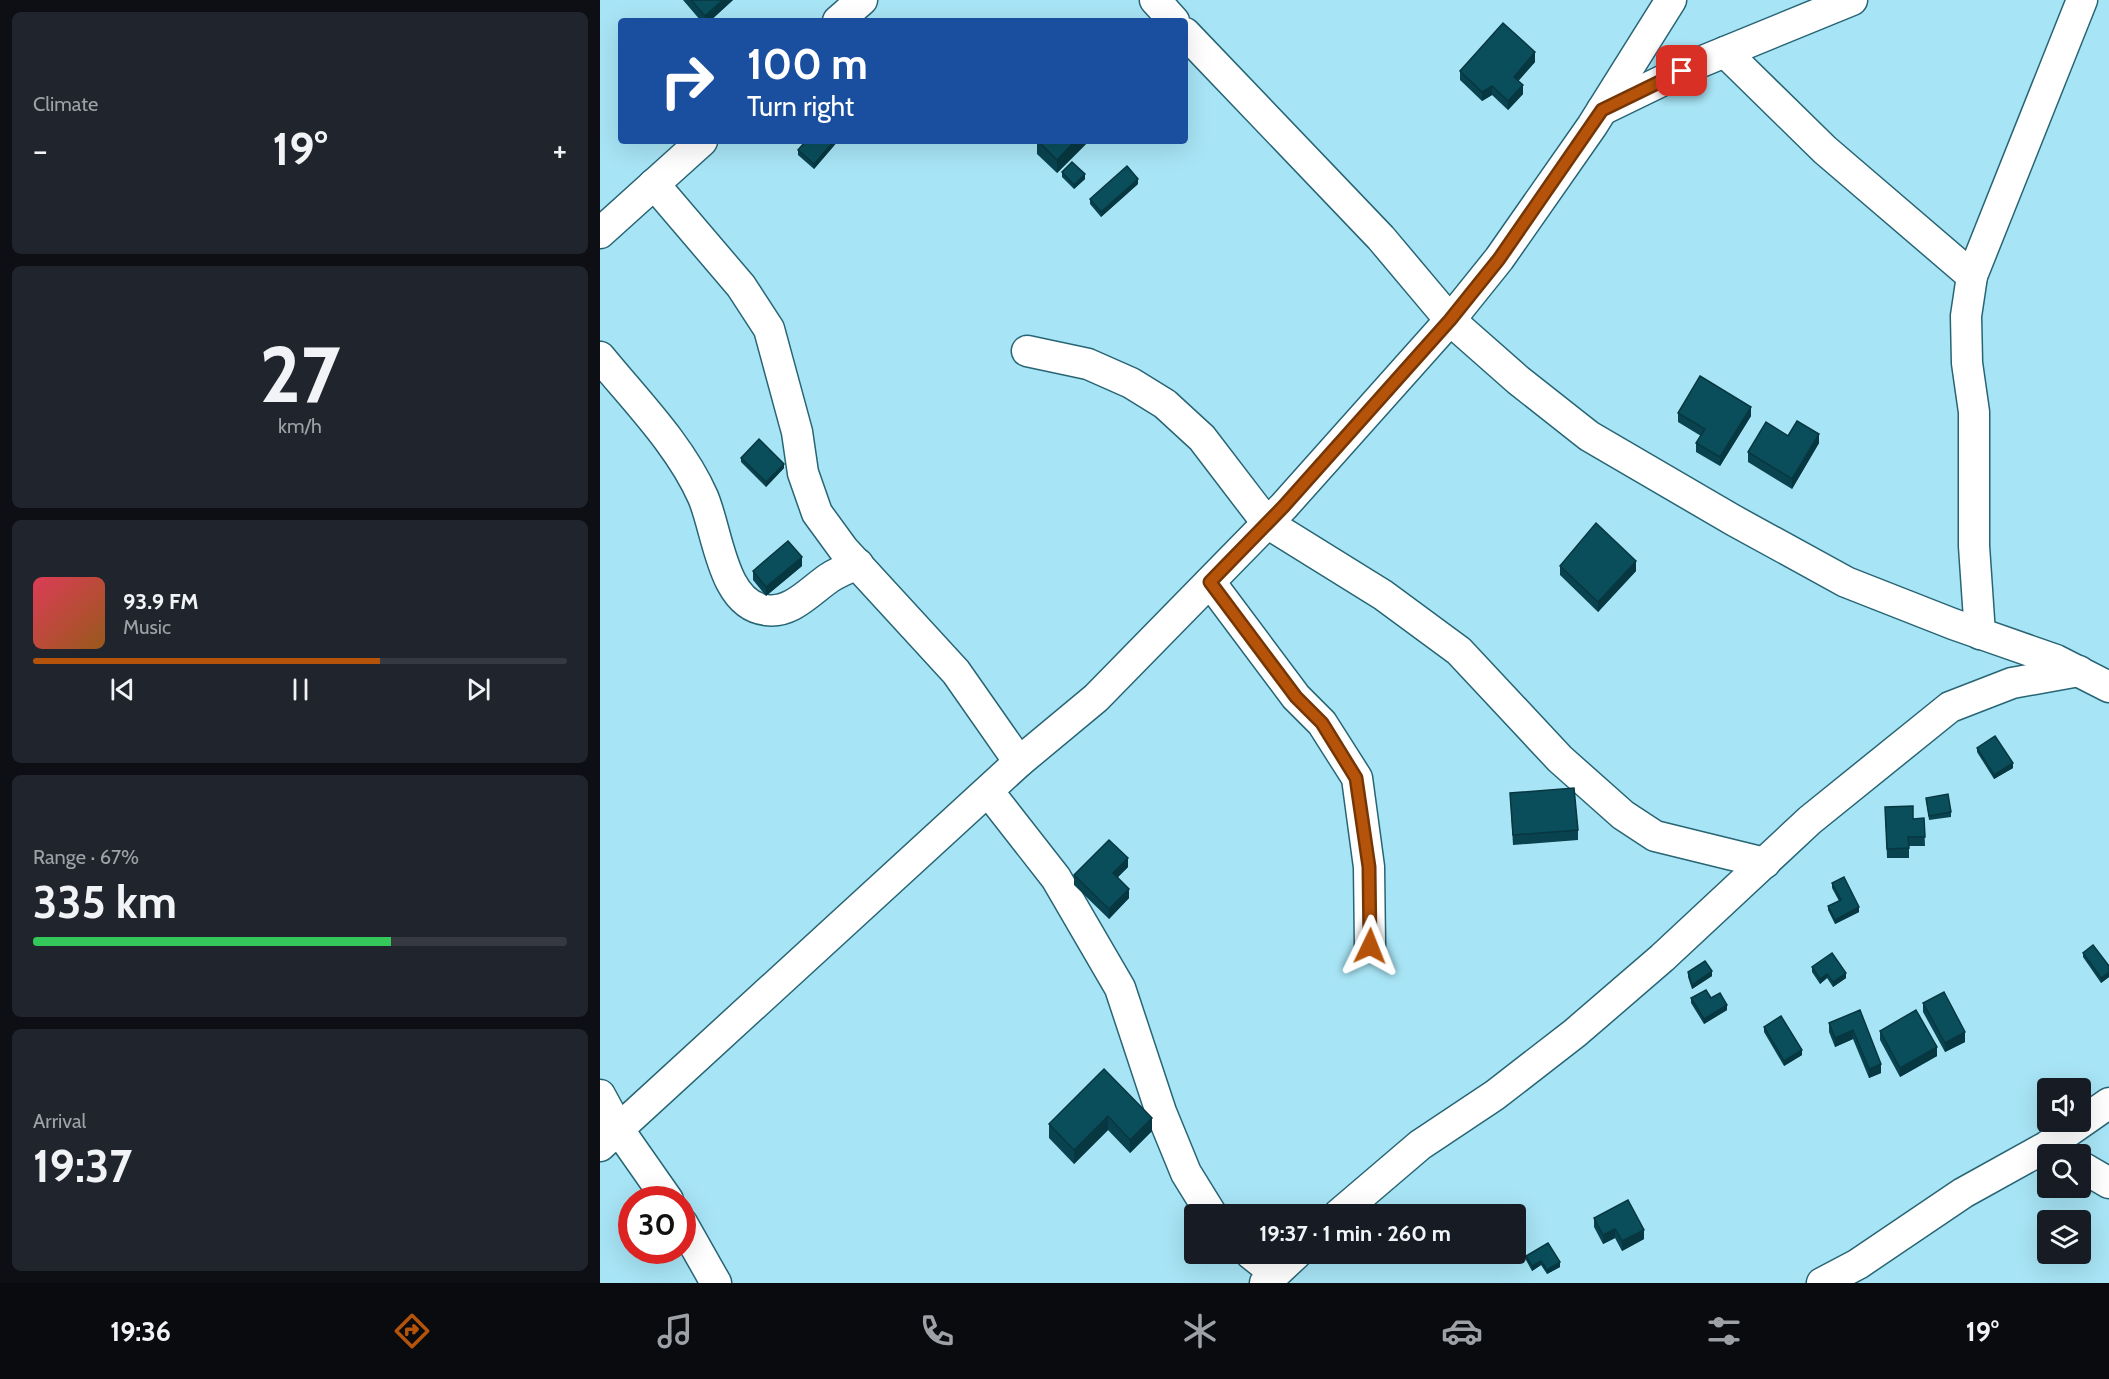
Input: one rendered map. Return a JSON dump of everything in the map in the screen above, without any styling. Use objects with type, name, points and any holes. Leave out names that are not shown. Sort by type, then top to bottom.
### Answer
[{"type":"street","points":[[841,18],[862,0]]},
{"type":"street","points":[[1155,0],[1171,18]]},
{"type":"street","points":[[610,1138],[1018,762],[1096,698],[1267,523],[1450,320],[1499,259],[1602,110],[1671,0]]},
{"type":"street","points":[[1602,110],[1725,52],[1852,0]]},
{"type":"street","points":[[1980,634],[1974,546],[1974,412],[1967,363],[1966,316],[1972,276],[2082,0]]},
{"type":"street","points":[[1188,36],[1381,238],[1450,320],[1518,380],[1589,436],[1733,520],[1846,582],[1980,634],[2056,660],[2109,687]]},
{"type":"street","points":[[1725,52],[1825,150],[1972,276]]},
{"type":"street","points":[[600,233],[699,144]]},
{"type":"street","points":[[654,184],[741,286],[769,329],[797,432],[803,473],[817,513],[858,564],[956,672],[1018,762]]},
{"type":"street","points":[[1027,351],[1088,364],[1131,383],[1165,404],[1202,438],[1267,523],[1383,595],[1459,651],[1560,759],[1623,815],[1655,836],[1765,863]]},
{"type":"street","points":[[600,357],[679,456],[703,497],[732,588],[751,607],[768,611],[787,609],[830,577],[858,564]]},
{"type":"street","points":[[1210,582],[1296,697],[1322,723],[1356,778],[1369,867],[1370,946]]},
{"type":"street","points":[[1351,1204],[1420,1145],[1495,1095],[1575,1033],[1662,958],[1810,820],[1950,707],[2012,683],[2079,671]]},
{"type":"street","points":[[988,790],[1056,878],[1120,988],[1161,1112],[1186,1173],[1205,1204]]},
{"type":"street","points":[[600,1095],[610,1138],[655,1186]]},
{"type":"street","points":[[2061,1144],[2109,1103]]},
{"type":"street","points":[[1822,1283],[1858,1264],[1963,1193],[2037,1158]]},
{"type":"street","points":[[2091,1173],[2109,1183]]},
{"type":"street","points":[[696,1248],[716,1283]]},
{"type":"building","points":[[691,0],[723,0],[705,16]]},
{"type":"building","points":[[1503,23],[1535,52],[1514,77],[1523,85],[1508,101],[1492,86],[1482,92],[1460,71]]},
{"type":"building","points":[[803,144],[831,144],[814,164],[798,150]]},
{"type":"building","points":[[1041,144],[1072,144],[1057,160]]},
{"type":"building","points":[[1072,162],[1085,174],[1074,185],[1062,172]]},
{"type":"building","points":[[1127,166],[1138,179],[1101,212],[1090,199]]},
{"type":"building","points":[[1700,376],[1751,407],[1720,457],[1696,443],[1705,429],[1678,413]]},
{"type":"building","points":[[1797,421],[1819,434],[1792,479],[1748,452],[1766,422],[1788,436]]},
{"type":"building","points":[[759,439],[784,464],[766,482],[741,458]]},
{"type":"building","points":[[1596,523],[1636,561],[1598,602],[1560,566]]},
{"type":"building","points":[[788,541],[802,557],[766,587],[753,571]]},
{"type":"building","points":[[1995,736],[2013,763],[1994,775],[1977,748]]},
{"type":"building","points":[[1574,788],[1578,830],[1513,835],[1510,793]]},
{"type":"building","points":[[1948,794],[1951,812],[1929,816],[1926,798]]},
{"type":"building","points":[[1913,806],[1913,819],[1924,818],[1925,837],[1908,837],[1909,848],[1887,849],[1885,807]]},
{"type":"building","points":[[1109,840],[1128,858],[1113,873],[1129,889],[1109,909],[1074,875]]},
{"type":"building","points":[[1844,877],[1859,907],[1835,920],[1828,906],[1841,900],[1832,883]]},
{"type":"building","points":[[2093,945],[2109,966],[2109,973],[2101,978],[2083,953]]},
{"type":"building","points":[[1832,953],[1846,973],[1833,982],[1827,974],[1820,979],[1812,967]]},
{"type":"building","points":[[1705,961],[1712,971],[1692,985],[1688,972]]},
{"type":"building","points":[[1706,990],[1711,998],[1720,993],[1727,1005],[1704,1019],[1691,998]]},
{"type":"building","points":[[1944,992],[1965,1032],[1945,1043],[1923,1003]]},
{"type":"building","points":[[1860,1010],[1881,1064],[1869,1069],[1853,1030],[1835,1038],[1829,1023]]},
{"type":"building","points":[[1916,1010],[1937,1047],[1900,1068],[1880,1031]]},
{"type":"building","points":[[1781,1016],[1802,1050],[1784,1061],[1764,1027]]},
{"type":"building","points":[[1104,1069],[1152,1118],[1130,1140],[1108,1116],[1074,1150],[1049,1124]]},
{"type":"building","points":[[1628,1200],[1644,1230],[1622,1241],[1615,1229],[1603,1235],[1594,1218]]},
{"type":"building","points":[[1548,1243],[1560,1262],[1547,1270],[1541,1261],[1532,1266],[1526,1256]]},
{"type":"route","points":[[1370,946],[1369,867],[1356,778],[1322,723],[1296,697],[1240,618],[1210,582],[1284,506],[1450,320],[1499,259],[1602,110],[1682,71]]}]
